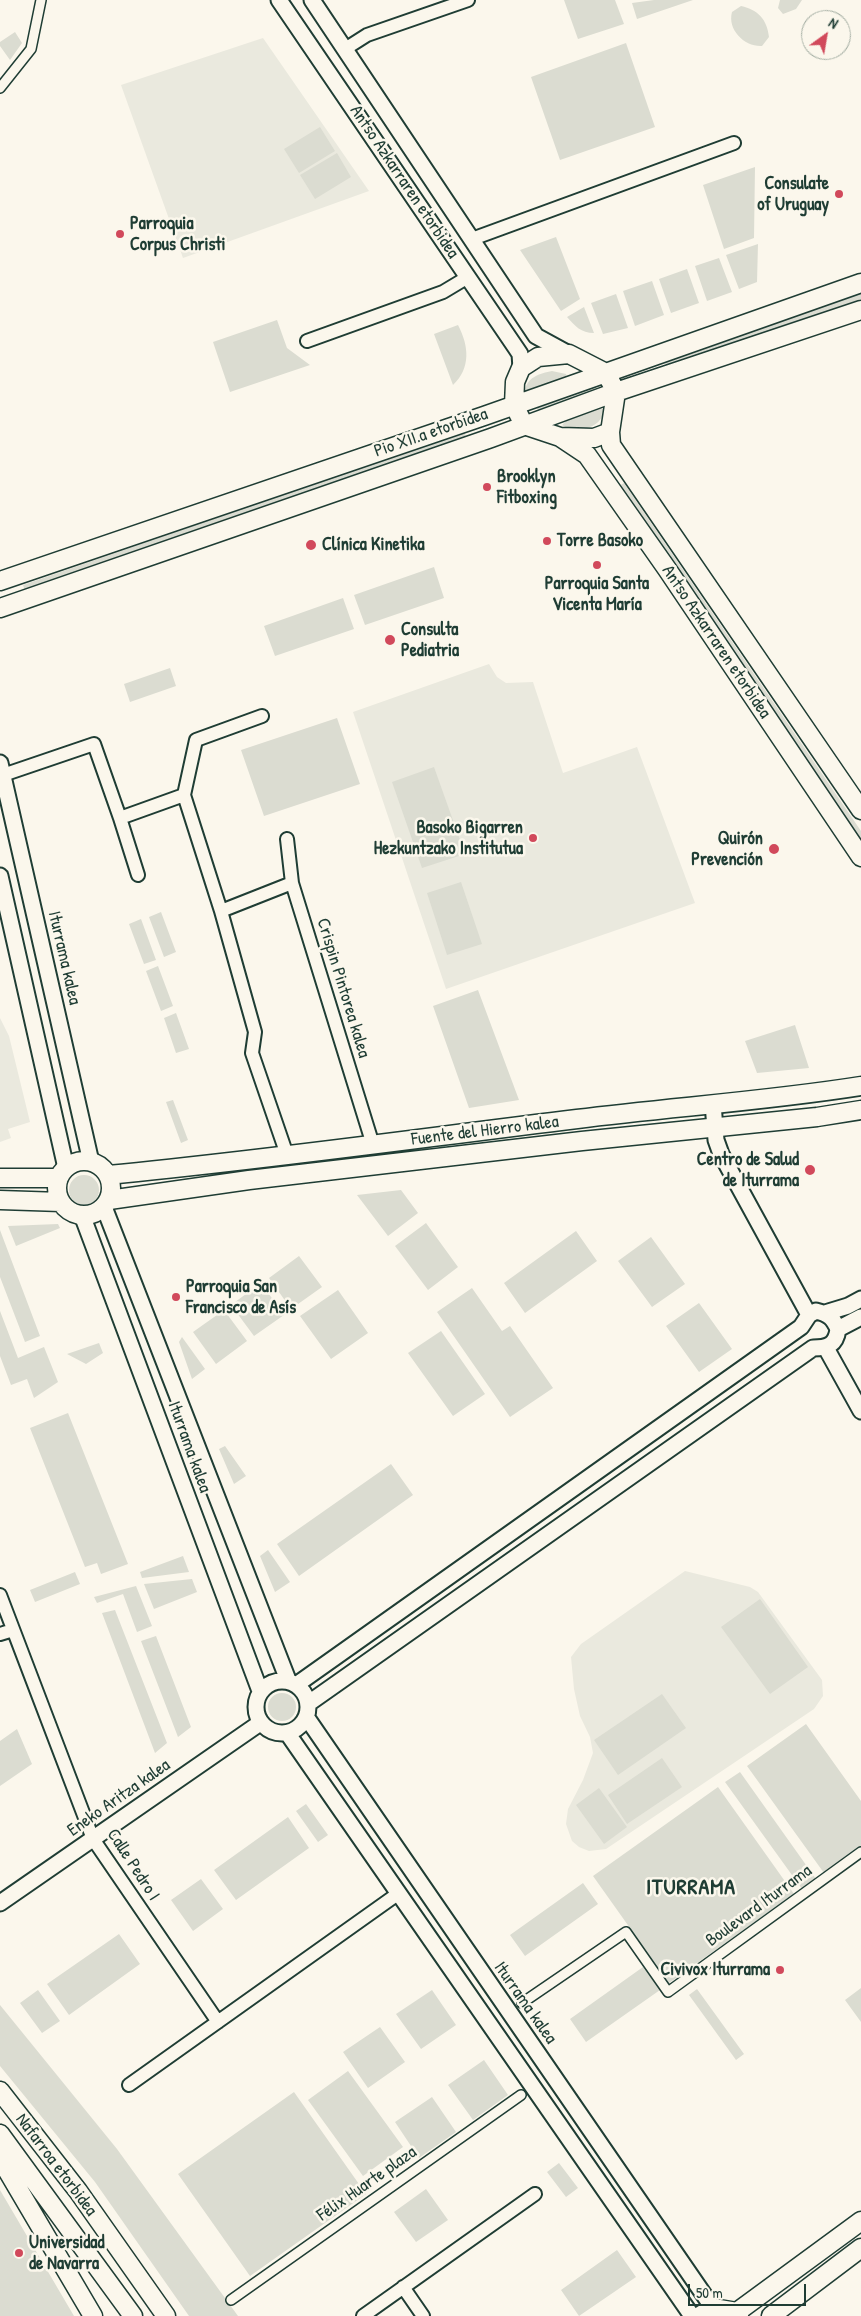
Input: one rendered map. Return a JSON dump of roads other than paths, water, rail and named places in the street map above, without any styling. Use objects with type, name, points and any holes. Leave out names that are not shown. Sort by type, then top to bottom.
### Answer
[{"type":"main road","name":"Pio XII.a etorbidea","points":[[0,581],[514,405],[861,283]]},
{"type":"main road","name":"Pio XII.a etorbidea","points":[[0,608],[491,438],[616,392],[861,310]]},
{"type":"main road","points":[[524,425],[514,405],[515,382],[521,368],[538,357],[569,354]]},
{"type":"main road","name":"Antso Azkarraren etorbidea","points":[[569,354],[606,373]]},
{"type":"main road","points":[[606,373],[616,392]]},
{"type":"main road","name":"Antso Azkarraren etorbidea","points":[[616,392],[610,432],[611,446],[861,810]]},
{"type":"main road","name":"Antso Azkarraren etorbidea","points":[[524,425],[560,437],[587,455],[861,858]]},
{"type":"main road","name":"Antso Azkarraren etorbidea","points":[[560,437],[594,438],[610,432]]},
{"type":"main road","name":"Fuente del Hierro kalea","points":[[108,1175],[815,1093],[861,1086]]},
{"type":"main road","name":"Fuente del Hierro kalea","points":[[107,1203],[249,1180],[714,1126],[817,1117],[861,1110]]},
{"type":"main road","points":[[90,1162],[100,1166],[108,1175],[111,1192],[107,1203],[94,1214],[82,1215],[73,1212],[61,1202],[57,1191],[63,1173],[72,1164],[90,1162]]},
{"type":"main road","points":[[0,1178],[63,1173]]},
{"type":"main road","points":[[0,1200],[61,1202]]},
{"type":"main road","name":"Nafarroa etorbidea","points":[[0,2092],[78,2191],[165,2315]]},
{"type":"main road","name":"Nafarroa etorbidea","points":[[0,2134],[133,2316]]},
{"type":"main road","points":[[0,2158],[93,2316]]},
{"type":"main road","points":[[707,2312],[738,2314],[861,2221]]},
{"type":"main road","points":[[771,2316],[861,2248]]},
{"type":"street","points":[[0,88],[31,50],[41,0]]},
{"type":"street","name":"Antso Azkarraren etorbidea","points":[[279,0],[520,354],[521,368]]},
{"type":"street","name":"Antso Azkarraren etorbidea","points":[[312,0],[536,336],[569,354]]},
{"type":"street","points":[[345,49],[368,35],[468,0]]},
{"type":"street","name":"Antso Azkarraren etorbidea","points":[[472,239],[734,143]]},
{"type":"street","points":[[308,341],[442,292],[468,277]]},
{"type":"street","points":[[262,716],[196,740],[184,795],[222,911],[255,1032],[252,1053],[286,1155]]},
{"type":"street","points":[[1,769],[94,744],[138,875]]},
{"type":"street","name":"Iturrama kalea","points":[[1,769],[90,1162]]},
{"type":"street","points":[[120,818],[184,795]]},
{"type":"street","name":"Crispin Pintorea kalea","points":[[288,839],[292,883],[373,1145]]},
{"type":"street","points":[[222,911],[292,883]]},
{"type":"street","points":[[1,884],[63,1173]]},
{"type":"street","points":[[713,1104],[714,1126],[721,1154],[805,1321],[804,1341],[820,1348],[861,1411]]},
{"type":"street","name":"Iturrama kalea","points":[[107,1203],[292,1683]]},
{"type":"street","name":"Iturrama kalea","points":[[82,1215],[260,1691]]},
{"type":"street","points":[[825,1313],[848,1306],[861,1299]]},
{"type":"street","points":[[292,1683],[309,1702],[308,1718],[299,1729],[288,1734],[270,1732],[260,1722],[255,1708],[260,1691],[273,1681],[292,1683],[805,1321],[816,1311],[825,1313],[834,1319],[838,1330],[833,1344],[820,1348],[309,1702]]},
{"type":"street","points":[[838,1330],[861,1317]]},
{"type":"street","name":"Calle Pedro I","points":[[0,1595],[94,1839],[218,2022]]},
{"type":"street","points":[[0,1634],[13,1630]]},
{"type":"street","name":"Iturrama kalea","points":[[308,1718],[707,2312]]},
{"type":"street","name":"Eneko Aritza kalea","points":[[0,1903],[260,1722]]},
{"type":"street","points":[[288,1734],[692,2316]]},
{"type":"street","name":"Boulevard Iturrama","points":[[522,2003],[626,1932],[668,1992],[861,1852]]},
{"type":"street","points":[[128,2085],[399,1893]]},
{"type":"street","name":"Félix Huarte plaza","points":[[231,2300],[521,2094]]},
{"type":"street","points":[[363,2316],[535,2194]]},
{"type":"street","points":[[403,2287],[424,2316]]},
{"type":"place","name":"Consulate of Uruguay","points":[[839,194]]},
{"type":"place","name":"Parroquia Corpus Christi","points":[[120,234]]},
{"type":"place","name":"Brooklyn Fitboxing","points":[[487,487]]},
{"type":"place","name":"Torre Basoko","points":[[547,541]]},
{"type":"place","name":"Clínica Kinetika","points":[[311,545]]},
{"type":"place","name":"Parroquia Santa Vicenta María","points":[[597,565]]},
{"type":"place","name":"Consulta Pediatria","points":[[390,640]]},
{"type":"place","name":"Basoko Bigarren Hezkuntzako Institutua","points":[[533,838]]},
{"type":"place","name":"Quirón Prevención","points":[[774,849]]},
{"type":"place","name":"Centro de Salud de Iturrama","points":[[810,1170]]},
{"type":"place","name":"Parroquia San Francisco de Asís","points":[[176,1297]]},
{"type":"place","name":"Civivox Iturrama","points":[[780,1970]]},
{"type":"place","name":"Universidad de Navarra","points":[[19,2253]]},
{"type":"district","name":"ITURRAMA","points":[[691,1888]]}]
